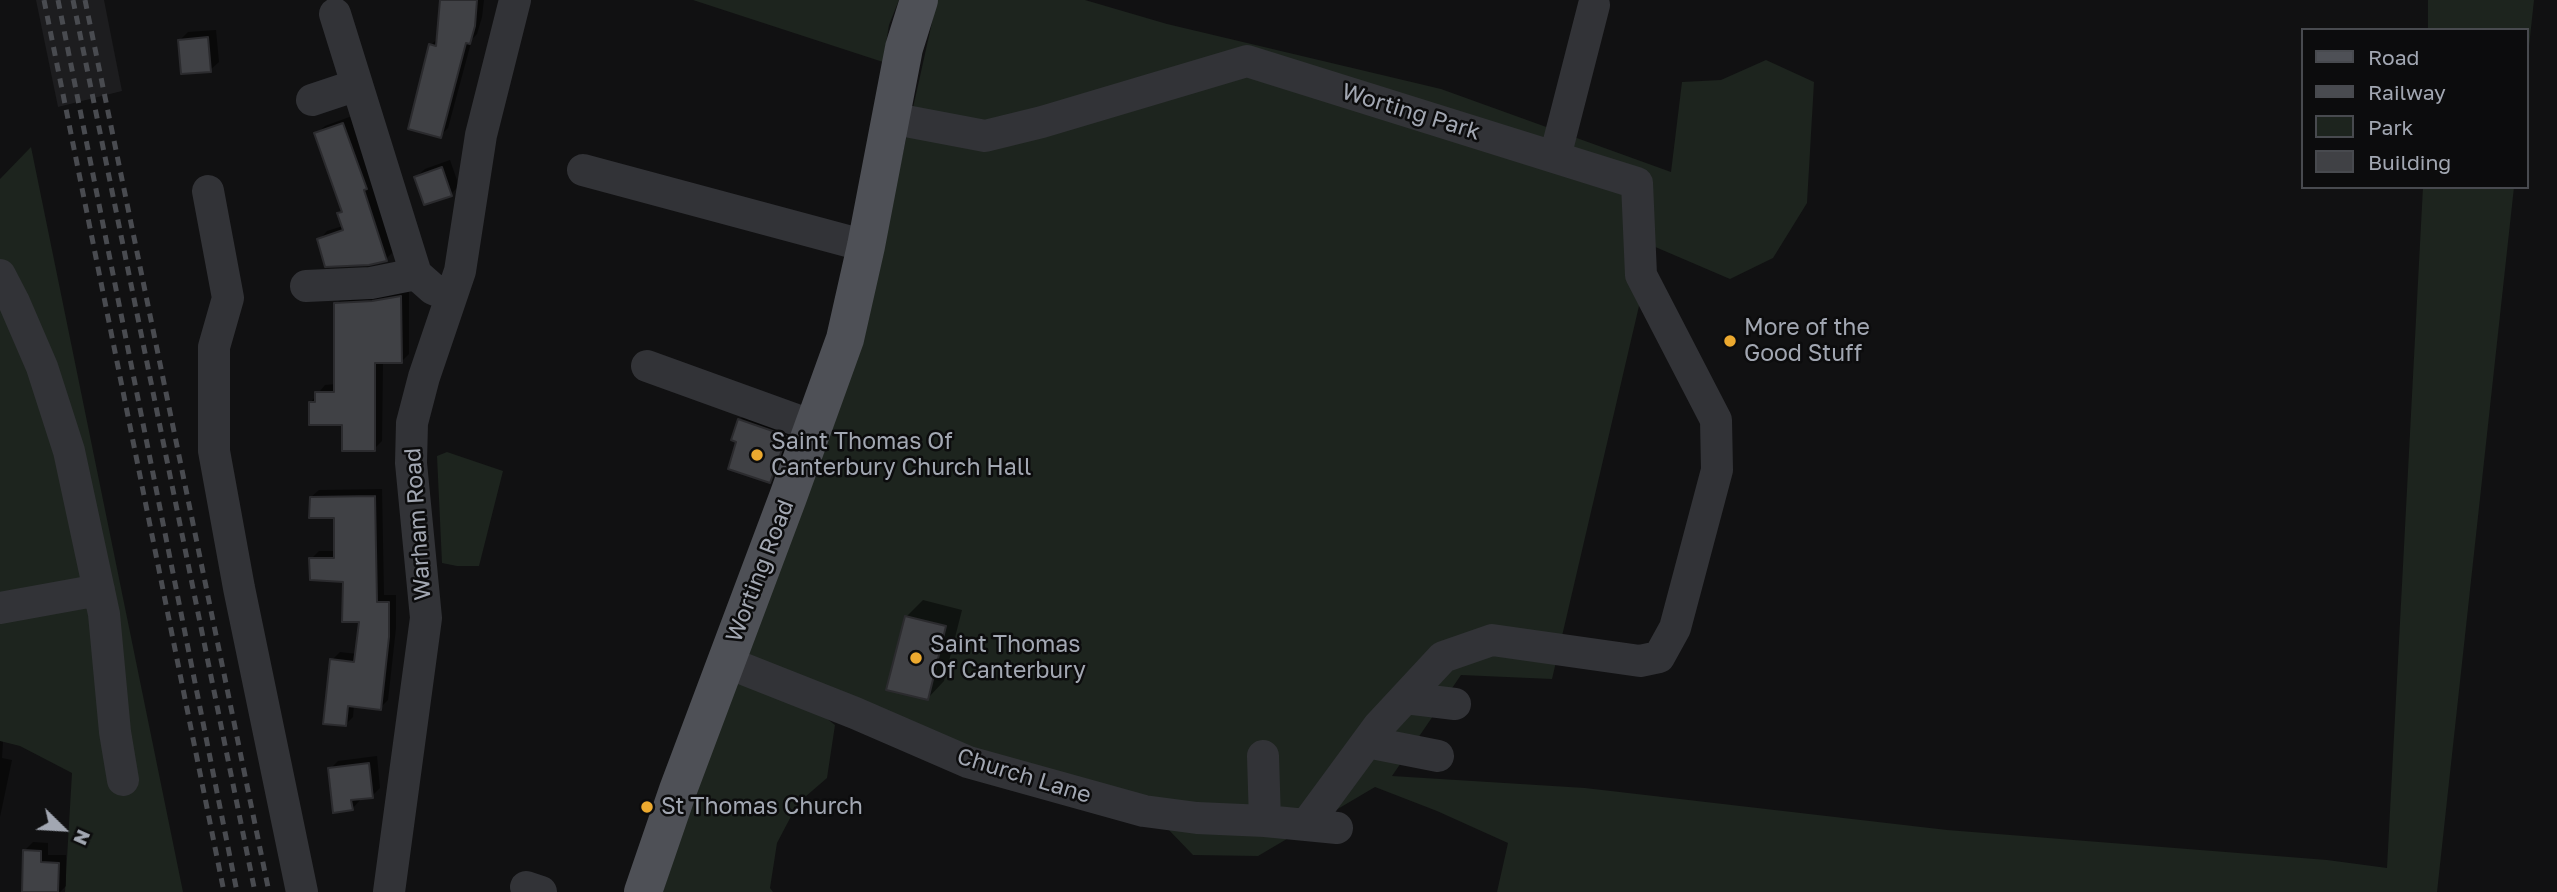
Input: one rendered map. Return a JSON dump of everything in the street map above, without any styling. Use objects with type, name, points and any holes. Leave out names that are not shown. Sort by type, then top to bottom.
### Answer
[{"type":"main road","name":"Worting Road","points":[[643,892],[845,339],[907,34],[919,0]]},
{"type":"street","name":"Warham Road","points":[[389,892],[426,618],[411,463],[412,423],[460,271],[481,135],[515,0]]},
{"type":"street","points":[[1555,157],[1594,5]]},
{"type":"street","points":[[335,14],[416,274],[433,289],[450,296]]},
{"type":"street","name":"Worting Park","points":[[890,118],[985,136],[1042,122],[1247,61],[1637,183],[1641,275],[1716,420],[1717,470],[1675,628],[1659,657],[1640,661],[1492,640],[1443,657],[1405,698]]},
{"type":"street","points":[[312,100],[357,85]]},
{"type":"street","points":[[583,170],[866,246]]},
{"type":"street","points":[[208,191],[228,298],[214,347],[214,451],[239,588],[302,892]]},
{"type":"street","points":[[306,286],[371,284],[416,274]]},
{"type":"street","points":[[0,275],[38,358],[69,451],[108,639],[114,732],[123,780]]},
{"type":"street","points":[[647,366],[813,426]]},
{"type":"street","points":[[0,608],[99,590]]},
{"type":"street","name":"Church Lane","points":[[726,662],[855,713],[968,762],[1144,811],[1197,818],[1337,828]]},
{"type":"street","points":[[1306,825],[1367,742],[1405,698],[1455,704]]},
{"type":"street","points":[[1367,742],[1438,756]]},
{"type":"street","points":[[1263,755],[1265,821]]},
{"type":"shaded area","points":[[36,0],[104,0],[122,91],[58,107]]},
{"type":"green space","points":[[693,0],[899,0],[889,25],[883,62]]},
{"type":"green space","points":[[937,0],[1085,0],[1167,24],[1441,89],[1671,172],[1682,82],[1721,80],[1766,60],[1814,82],[1807,203],[1773,258],[1730,279],[1653,246],[1552,679],[1461,675],[1392,776],[1585,788],[1947,830],[2327,860],[2387,868],[2423,189],[2514,189],[2437,892],[1497,892],[1508,843],[1375,787],[1258,856],[1193,855],[1166,827],[807,703],[835,725],[827,778],[798,803],[777,843],[770,888],[773,892],[663,892],[731,678],[859,350]]},
{"type":"green space","points":[[2428,0],[2534,0],[2529,46],[2529,28],[2428,28]]},
{"type":"green space","points":[[31,147],[183,892],[65,892],[72,773],[20,746],[0,741],[0,179]]},
{"type":"green space","points":[[447,452],[503,471],[479,566],[442,563],[437,456]]},
{"type":"building","points":[[440,0],[477,0],[475,26],[470,44],[466,43],[441,138],[408,129],[429,44],[436,46]]},
{"type":"building","points":[[208,37],[211,72],[181,74],[178,40]]},
{"type":"building","points":[[343,123],[367,189],[364,190],[387,261],[369,265],[325,267],[317,239],[343,230],[337,213],[342,212],[314,133]]},
{"type":"building","points":[[442,167],[452,196],[424,205],[414,177]]},
{"type":"building","points":[[401,296],[402,363],[375,363],[375,451],[342,451],[342,425],[309,425],[309,402],[315,402],[315,392],[334,392],[334,303]]},
{"type":"building","name":"Saint Thomas Of Canterbury Church Hall","points":[[738,419],[787,436],[770,483],[728,469],[736,442],[731,440]]},
{"type":"building","points":[[375,496],[377,602],[389,602],[389,637],[381,710],[348,706],[346,726],[323,724],[330,659],[354,662],[359,622],[342,622],[343,582],[310,580],[309,558],[334,558],[334,518],[309,518],[310,497]]},
{"type":"building","name":"Saint Thomas Of Canterbury","points":[[905,616],[946,626],[928,700],[886,690]]},
{"type":"building","points":[[369,763],[373,798],[351,800],[353,810],[333,813],[328,768]]},
{"type":"building","points":[[23,850],[41,851],[41,862],[59,863],[58,892],[22,892]]},
{"type":"railway","points":[[44,0],[224,892]]},
{"type":"railway","points":[[58,0],[237,892]]},
{"type":"railway","points":[[73,0],[255,892]]},
{"type":"railway","points":[[85,0],[269,892]]},
{"type":"place","name":"More of the Good Stuff","points":[[1730,341]]},
{"type":"place","name":"Saint Thomas Of Canterbury Church Hall","points":[[757,455]]},
{"type":"place","name":"Saint Thomas Of Canterbury","points":[[916,658]]},
{"type":"place","name":"St Thomas Church","points":[[647,807]]}]
